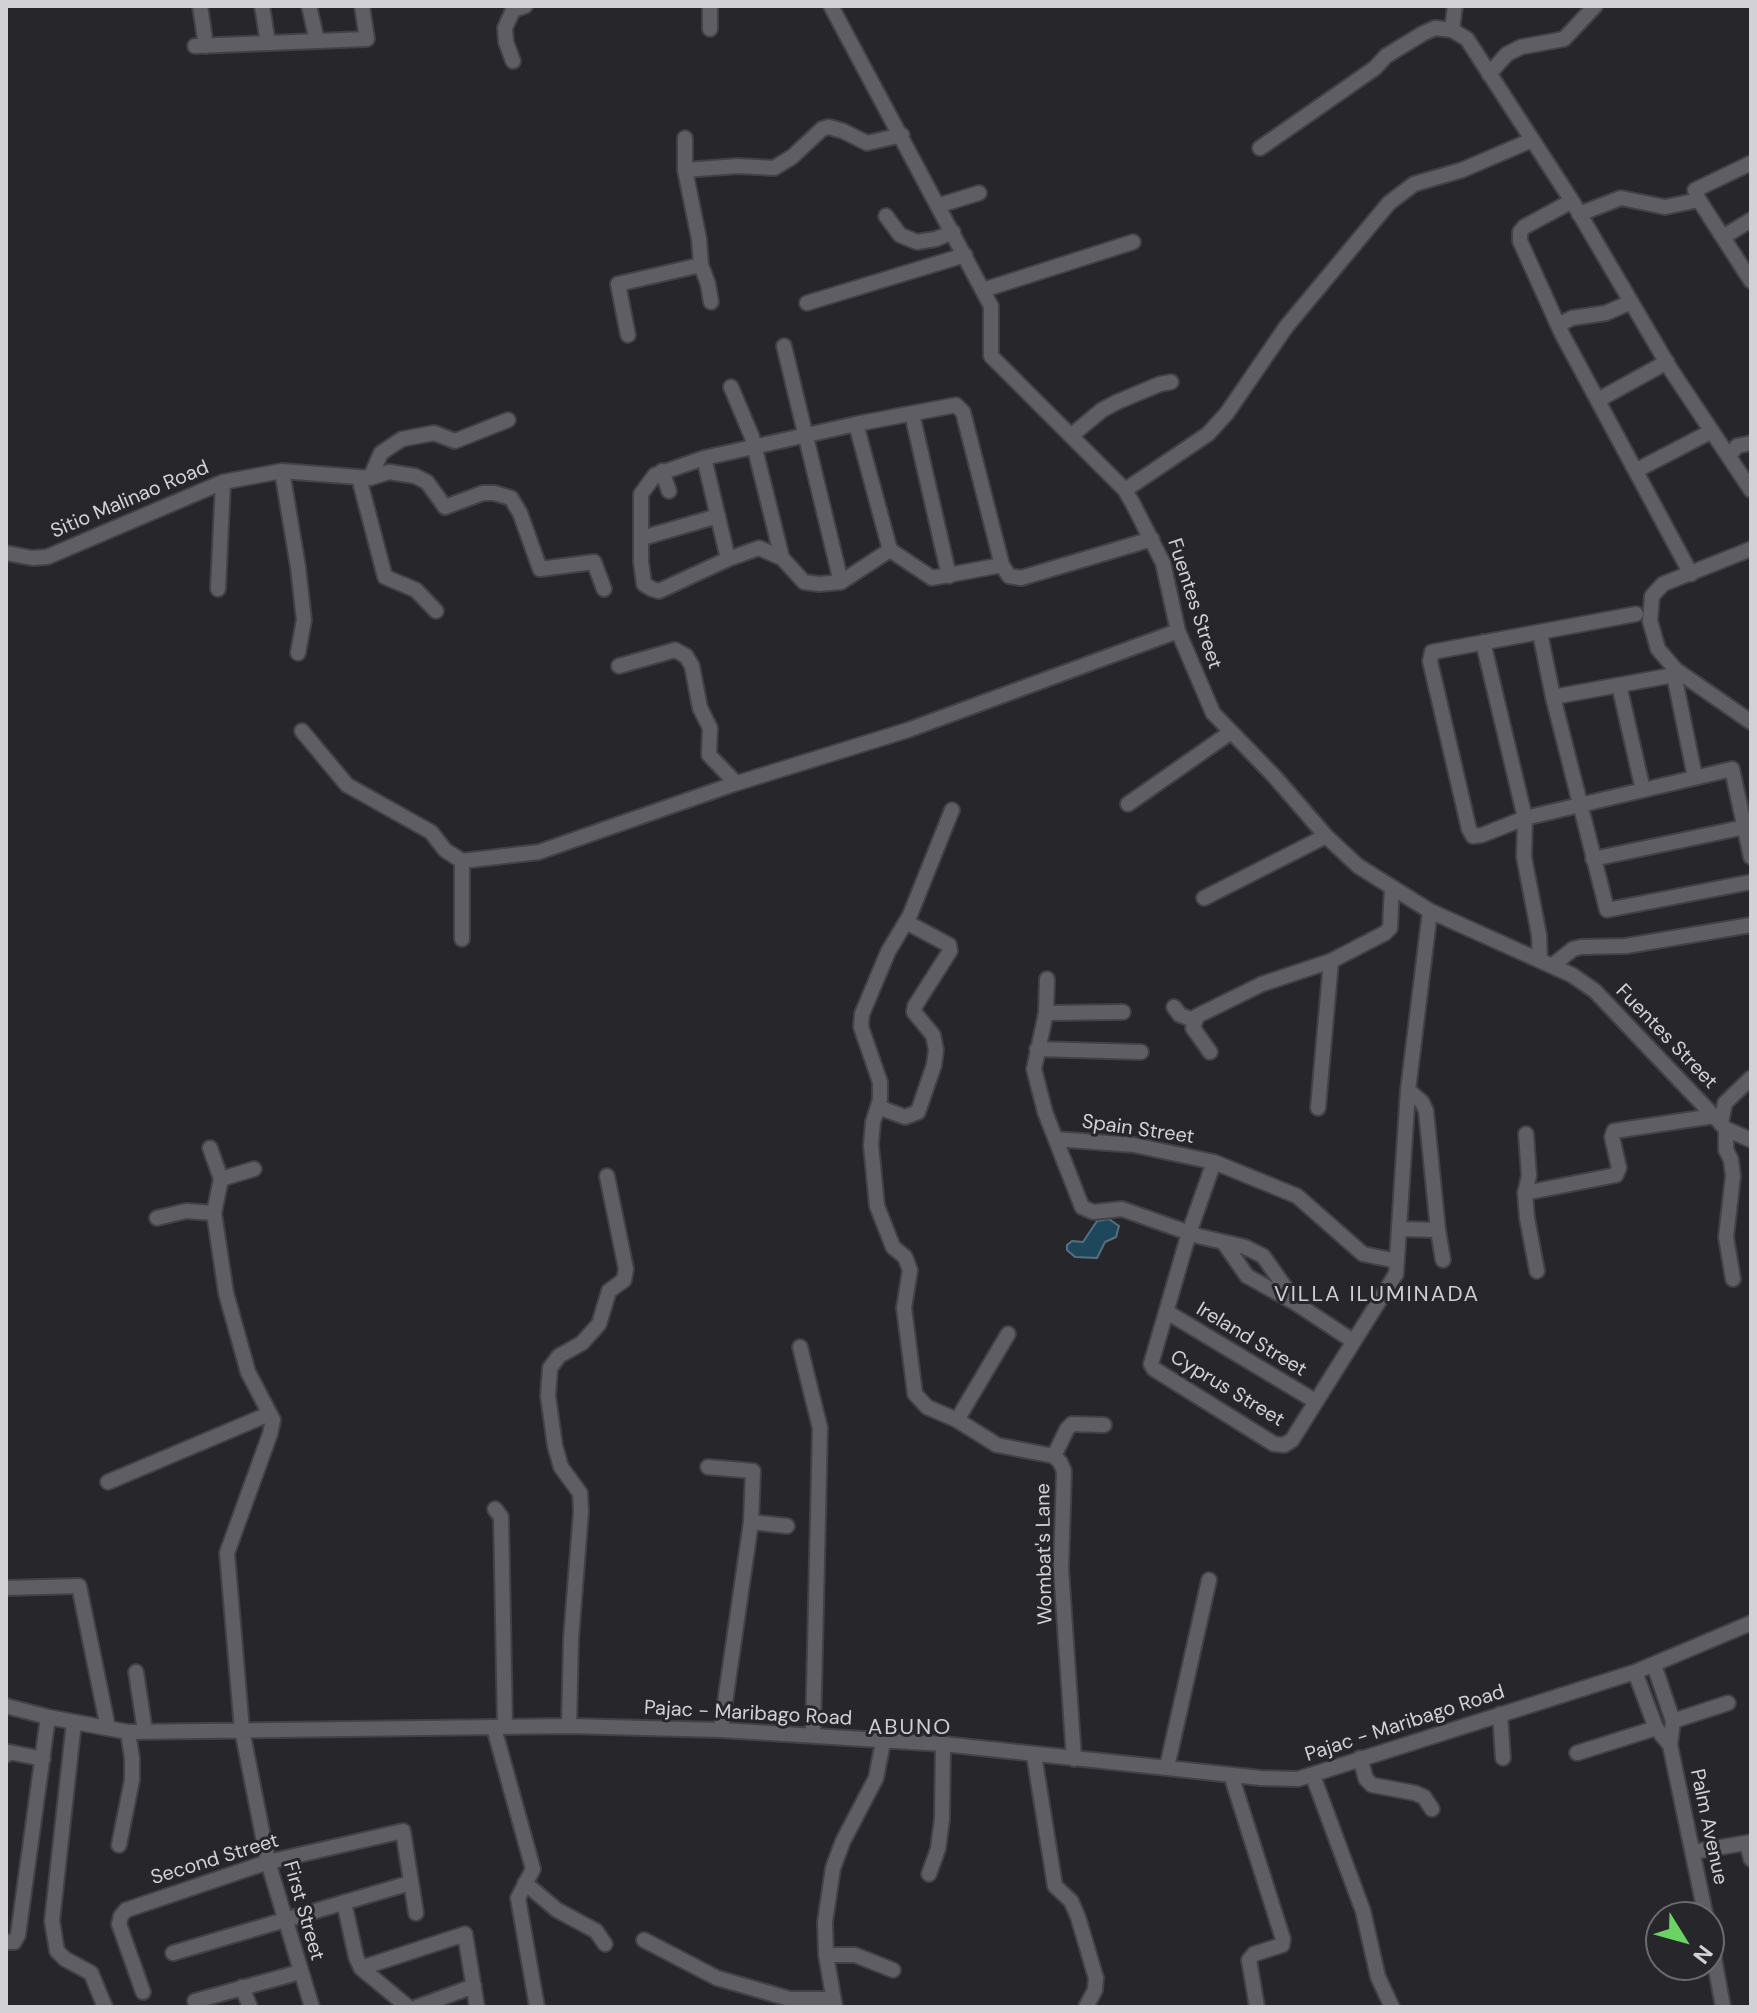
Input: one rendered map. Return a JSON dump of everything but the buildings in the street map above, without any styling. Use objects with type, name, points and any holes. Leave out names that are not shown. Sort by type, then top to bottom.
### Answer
[{"type":"street","points":[[200,6],[200,46],[367,39],[362,6]]},
{"type":"street","points":[[262,6],[268,43]]},
{"type":"street","points":[[309,6],[317,41]]},
{"type":"street","points":[[513,61],[505,28],[513,10],[525,6]]},
{"type":"street","points":[[710,6],[710,29]]},
{"type":"street","name":"Fuentes Street","points":[[831,6],[940,205],[991,306],[991,356],[1125,490],[1152,539],[1163,563],[1178,631],[1213,713],[1326,836],[1358,866],[1430,911],[1546,962],[1595,991],[1720,1123],[1751,1140]]},
{"type":"street","points":[[1452,30],[1455,6]]},
{"type":"street","points":[[1489,74],[1507,54],[1521,47],[1564,39],[1595,6]]},
{"type":"street","points":[[1260,148],[1375,68],[1386,56],[1435,28],[1452,30],[1467,39],[1576,207],[1667,362],[1751,490]]},
{"type":"street","points":[[685,170],[738,166],[774,168],[792,157],[822,129],[829,127],[867,143],[902,135]]},
{"type":"street","points":[[685,138],[685,170],[701,265],[711,302]]},
{"type":"street","points":[[1125,490],[1208,434],[1227,413],[1286,327],[1389,203],[1414,184],[1462,170],[1532,140]]},
{"type":"street","points":[[1748,271],[1695,190],[1751,163]]},
{"type":"street","points":[[940,205],[979,193]]},
{"type":"street","points":[[1691,574],[1558,325],[1519,237],[1524,227],[1576,207],[1621,198],[1665,207],[1699,200]]},
{"type":"street","points":[[886,216],[900,235],[917,242],[953,232]]},
{"type":"street","points":[[1723,237],[1751,220]]},
{"type":"street","points":[[983,290],[1133,242]]},
{"type":"street","points":[[807,303],[965,255]]},
{"type":"street","points":[[628,335],[618,284],[701,265]]},
{"type":"street","points":[[1558,325],[1572,318],[1606,313],[1631,302]]},
{"type":"street","points":[[784,346],[841,582]]},
{"type":"street","points":[[1598,400],[1667,362]]},
{"type":"street","points":[[1072,435],[1102,410],[1171,382]]},
{"type":"street","points":[[731,387],[755,446],[782,558]]},
{"type":"street","points":[[890,550],[841,582],[819,584],[804,582],[782,558],[759,548],[659,591],[644,584],[639,509],[641,494],[646,484],[662,471],[704,458],[956,405],[963,412],[1002,565],[1009,576],[1021,578],[1152,539]]},
{"type":"street","points":[[912,414],[949,576]]},
{"type":"street","points":[[436,611],[416,590],[385,577],[364,478],[381,453],[402,439],[434,433],[455,441],[508,420]]},
{"type":"street","points":[[856,424],[890,550],[932,578],[1002,565]]},
{"type":"street","points":[[1637,470],[1712,431]]},
{"type":"street","points":[[1729,456],[1737,446],[1751,443]]},
{"type":"street","points":[[704,458],[728,559]]},
{"type":"street","points":[[282,471],[304,620],[298,653]]},
{"type":"street","name":"Sitio Malinao Road","points":[[6,553],[32,558],[47,557],[223,482],[282,471],[364,478],[389,472],[415,476],[427,482],[445,507],[483,493],[511,498],[520,513],[540,569],[594,562],[604,589]]},
{"type":"street","points":[[662,471],[669,491]]},
{"type":"street","points":[[218,589],[223,482]]},
{"type":"street","points":[[642,538],[718,516]]},
{"type":"street","points":[[1751,549],[1663,584],[1652,596],[1650,621],[1658,649],[1676,670],[1751,722]]},
{"type":"street","points":[[1636,614],[1434,649],[1430,661],[1469,829],[1473,836],[1482,835],[1525,818],[1732,769],[1751,857]]},
{"type":"street","points":[[302,731],[347,785],[431,832],[445,850],[462,861],[539,852],[736,783],[908,730],[1178,631]]},
{"type":"street","points":[[1540,633],[1579,805],[1607,910],[1751,882]]},
{"type":"street","points":[[1483,642],[1525,818],[1524,857],[1546,962],[1581,947],[1626,946],[1751,925]]},
{"type":"street","points":[[619,666],[675,650],[686,656],[692,666],[700,708],[710,728],[709,755],[736,783]]},
{"type":"street","points":[[1553,697],[1674,675],[1695,777]]},
{"type":"street","points":[[1619,685],[1643,790]]},
{"type":"street","points":[[1128,804],[1231,732]]},
{"type":"street","points":[[906,922],[949,945],[950,951],[915,1006],[914,1012],[933,1035],[936,1050],[918,1112],[905,1117],[878,1107],[880,1082],[861,1027],[862,1014],[888,952],[906,922],[952,810]]},
{"type":"street","points":[[1593,859],[1745,827]]},
{"type":"street","points":[[1204,898],[1326,836]]},
{"type":"street","points":[[462,861],[462,939]]},
{"type":"street","points":[[1210,1052],[1193,1028],[1197,1016],[1262,984],[1331,961],[1390,928],[1392,887]]},
{"type":"street","points":[[1315,1401],[1396,1274],[1408,1090],[1430,911]]},
{"type":"street","points":[[1318,1108],[1331,961]]},
{"type":"street","points":[[1047,979],[1046,1013],[1034,1069],[1045,1112],[1082,1207],[1093,1212],[1122,1209],[1189,1233],[1245,1247],[1263,1256],[1297,1304]]},
{"type":"street","points":[[1174,1007],[1180,1015],[1194,1020]]},
{"type":"street","points":[[1046,1013],[1123,1012]]},
{"type":"street","points":[[1037,1049],[1141,1052]]},
{"type":"street","points":[[1733,1279],[1726,1237],[1733,1176],[1720,1123],[1725,1103],[1751,1078]]},
{"type":"street","points":[[1408,1090],[1422,1102],[1426,1111],[1443,1260]]},
{"type":"street","name":"Wombat's Lane","points":[[878,1107],[871,1145],[877,1206],[893,1247],[905,1257],[910,1270],[904,1308],[915,1394],[927,1407],[957,1420],[997,1445],[1054,1456],[1064,1471],[1061,1569],[1074,1759]]},
{"type":"street","points":[[1525,1193],[1616,1175],[1619,1168],[1612,1137],[1614,1131],[1720,1123]]},
{"type":"street","points":[[1526,1134],[1529,1176],[1525,1193],[1537,1271]]},
{"type":"street","name":"Spain Street","points":[[1056,1139],[1134,1145],[1214,1162],[1297,1196],[1363,1254],[1397,1261]]},
{"type":"street","points":[[108,1482],[269,1414],[240,1349],[226,1293],[214,1213],[221,1179],[210,1148]]},
{"type":"street","points":[[1167,1312],[1189,1233],[1214,1162]]},
{"type":"street","points":[[221,1179],[254,1169]]},
{"type":"street","points":[[569,1726],[580,1493],[561,1467],[548,1396],[550,1368],[559,1356],[582,1343],[599,1324],[609,1291],[624,1280],[626,1269],[607,1176]]},
{"type":"street","points":[[157,1218],[186,1211],[214,1213]]},
{"type":"street","points":[[1400,1229],[1438,1230]]},
{"type":"street","points":[[1224,1243],[1247,1276],[1353,1341]]},
{"type":"street","name":"Cyprus Street","points":[[1167,1312],[1151,1364],[1154,1369],[1274,1444],[1284,1445],[1292,1440],[1315,1401]]},
{"type":"street","name":"Ireland Street","points":[[1167,1312],[1315,1401]]},
{"type":"street","points":[[957,1420],[1008,1334]]},
{"type":"street","points":[[800,1347],[820,1428],[813,1734]]},
{"type":"street","name":"First Street","points":[[269,1414],[273,1420],[270,1434],[227,1553],[233,1641],[242,1730],[268,1862],[283,1919],[313,2004]]},
{"type":"street","points":[[1054,1456],[1072,1424],[1104,1425]]},
{"type":"street","points":[[708,1467],[753,1471],[751,1522],[721,1730]]},
{"type":"street","points":[[495,1509],[501,1517],[500,1727],[533,1869],[518,1898],[537,2007]]},
{"type":"street","points":[[751,1522],[787,1526]]},
{"type":"street","points":[[1167,1767],[1209,1580]]},
{"type":"street","points":[[6,1588],[79,1586],[108,1728]]},
{"type":"street","name":"Pajac - Maribago Road","points":[[6,1706],[128,1732],[569,1726],[721,1730],[943,1744],[1231,1775],[1298,1779],[1635,1672],[1751,1623]]},
{"type":"street","name":"Palm Avenue","points":[[1654,1665],[1673,1721],[1670,1745],[1703,1901]]},
{"type":"street","points":[[136,1672],[145,1731]]},
{"type":"street","name":"Palm Avenue","points":[[1635,1672],[1656,1728],[1670,1745]]},
{"type":"street","points":[[1673,1721],[1728,1703]]},
{"type":"street","points":[[1500,1714],[1503,1758]]},
{"type":"street","points":[[6,1942],[14,1942],[18,1935],[48,1717]]},
{"type":"street","points":[[74,1722],[52,1921],[57,1951],[91,1973],[105,2007]]},
{"type":"street","points":[[1577,1753],[1656,1728]]},
{"type":"street","points":[[119,1845],[132,1780],[128,1732]]},
{"type":"street","points":[[644,1940],[717,1978],[790,1999],[834,2003],[826,1955],[825,1922],[833,1868],[843,1841],[876,1778],[883,1742]]},
{"type":"street","points":[[929,1874],[938,1849],[942,1819],[943,1744]]},
{"type":"street","points":[[6,1755],[9,1752],[43,1759]]},
{"type":"street","points":[[1034,1755],[1055,1886],[1071,1901],[1096,1978],[1095,1990],[1086,2007]]},
{"type":"street","points":[[1360,1758],[1366,1779],[1372,1785],[1415,1793],[1424,1797],[1432,1809]]},
{"type":"street","points":[[1231,1775],[1283,1939],[1282,1945],[1254,1954],[1249,1960],[1257,2007]]},
{"type":"street","points":[[1313,1776],[1363,1911],[1378,1977],[1392,2007]]},
{"type":"street","name":"Second Street","points":[[143,1992],[119,1924],[126,1910],[268,1862],[403,1831],[410,1883]]},
{"type":"street","points":[[1693,1852],[1749,1843],[1751,1859]]},
{"type":"street","points":[[173,1953],[410,1883],[416,1913]]},
{"type":"street","points":[[525,1883],[557,1910],[596,1931],[605,1944]]},
{"type":"street","points":[[344,1902],[361,1968],[408,2007]]},
{"type":"street","points":[[361,1968],[465,1934],[477,2007]]},
{"type":"street","points":[[826,1955],[855,1955],[893,1970]]},
{"type":"street","points":[[195,2001],[300,1972]]},
{"type":"street","points":[[1718,1981],[1723,2007]]},
{"type":"street","points":[[417,2007],[474,1986]]},
{"type":"street","points":[[242,1987],[250,2007]]},
{"type":"water","points":[[1109,1219],[1119,1226],[1116,1237],[1105,1242],[1097,1258],[1075,1257],[1067,1250],[1067,1245],[1072,1241],[1083,1242],[1097,1221]]},
{"type":"district","name":"VILLA ILUMINADA","points":[[1377,1295]]},
{"type":"district","name":"ABUNO","points":[[910,1728]]}]
